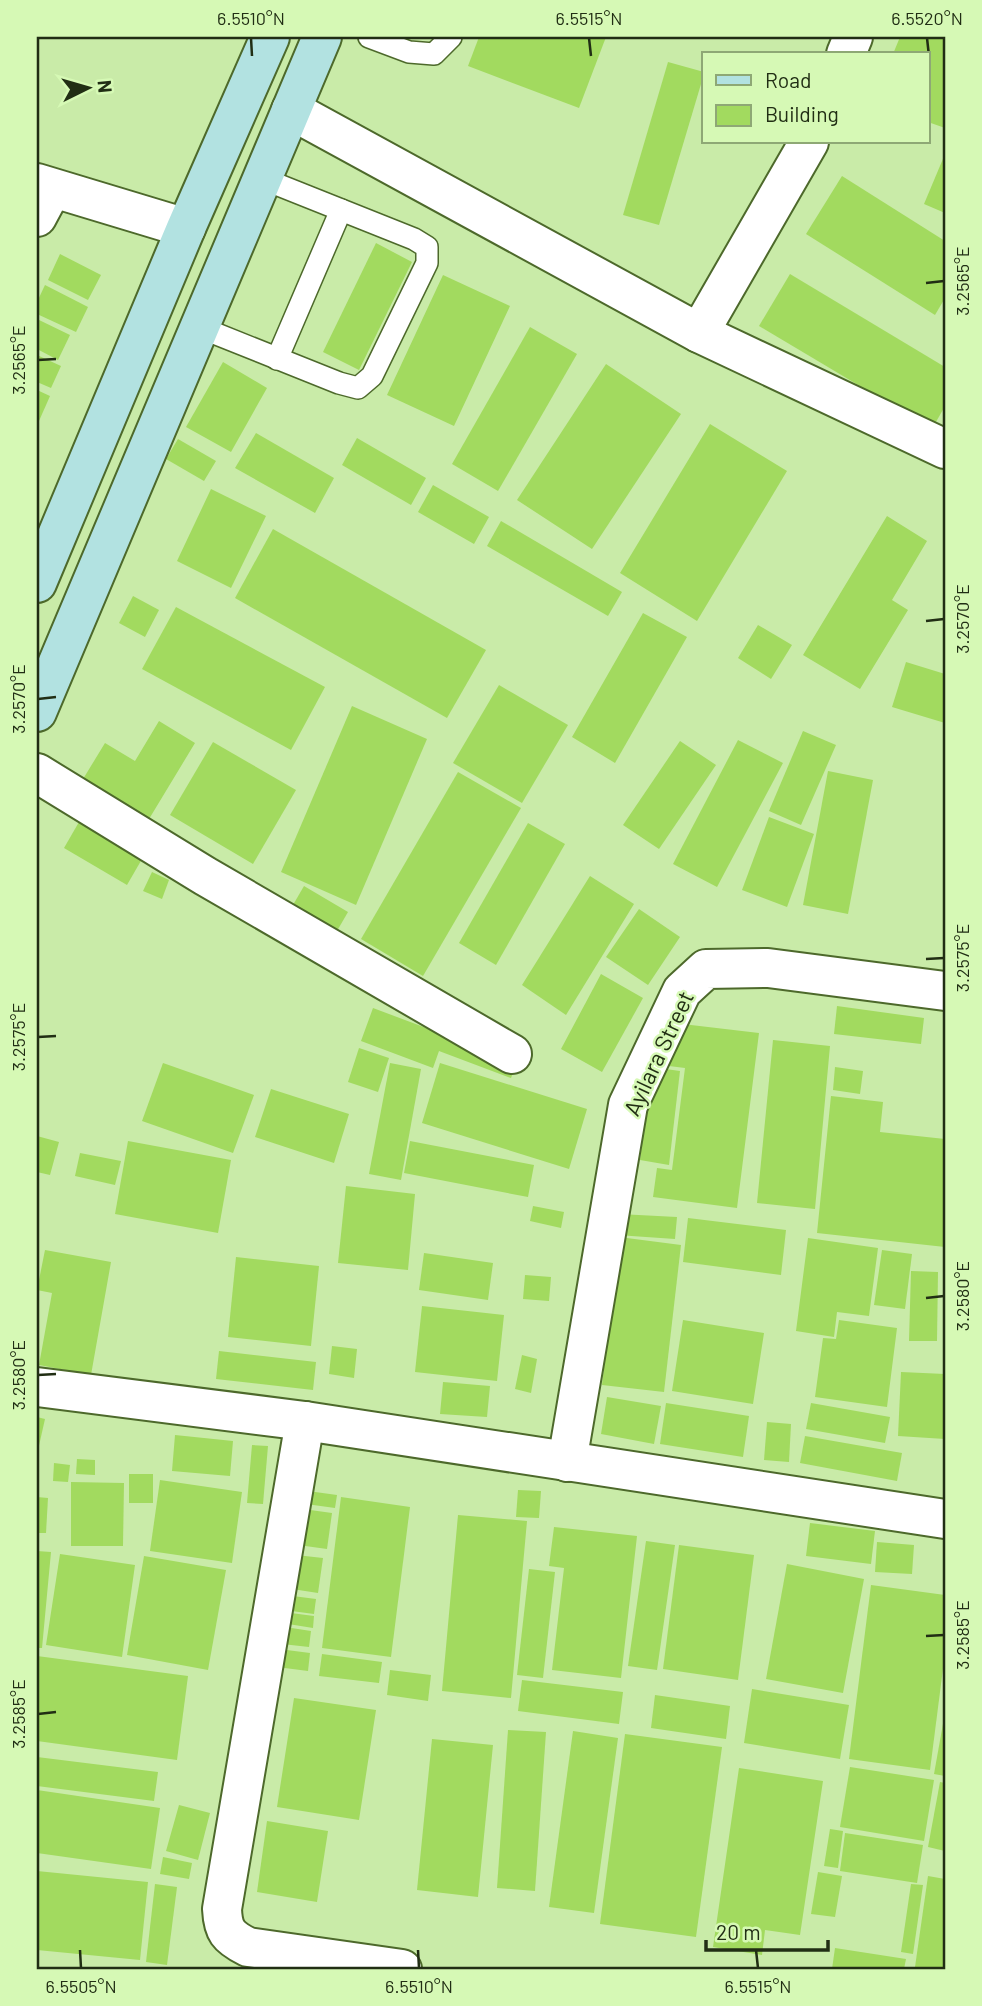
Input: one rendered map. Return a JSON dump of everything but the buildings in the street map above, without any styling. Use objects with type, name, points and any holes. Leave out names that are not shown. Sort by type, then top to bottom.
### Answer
[{"type":"main road","points":[[37,583],[186,228],[270,37]]},
{"type":"main road","points":[[37,712],[322,37]]},
{"type":"street","points":[[291,110],[699,333],[945,449]]},
{"type":"street","points":[[699,333],[808,144]]},
{"type":"street","points":[[42,196],[186,228]]},
{"type":"street","points":[[37,774],[205,876],[512,1055]]},
{"type":"street","name":"Ayilara Street","points":[[567,1462],[628,1105],[682,991],[706,969],[768,968],[945,991]]},
{"type":"street","points":[[37,1387],[305,1421],[945,1519]]},
{"type":"street","points":[[305,1421],[222,1909],[223,1927],[234,1940],[248,1947],[402,1969]]},
{"type":"lane","points":[[369,37],[410,52],[434,54],[452,37]]},
{"type":"lane","points":[[199,327],[339,383],[358,388],[372,376],[427,263],[427,247],[414,239],[261,178]]},
{"type":"lane","points":[[277,359],[341,210]]}]
